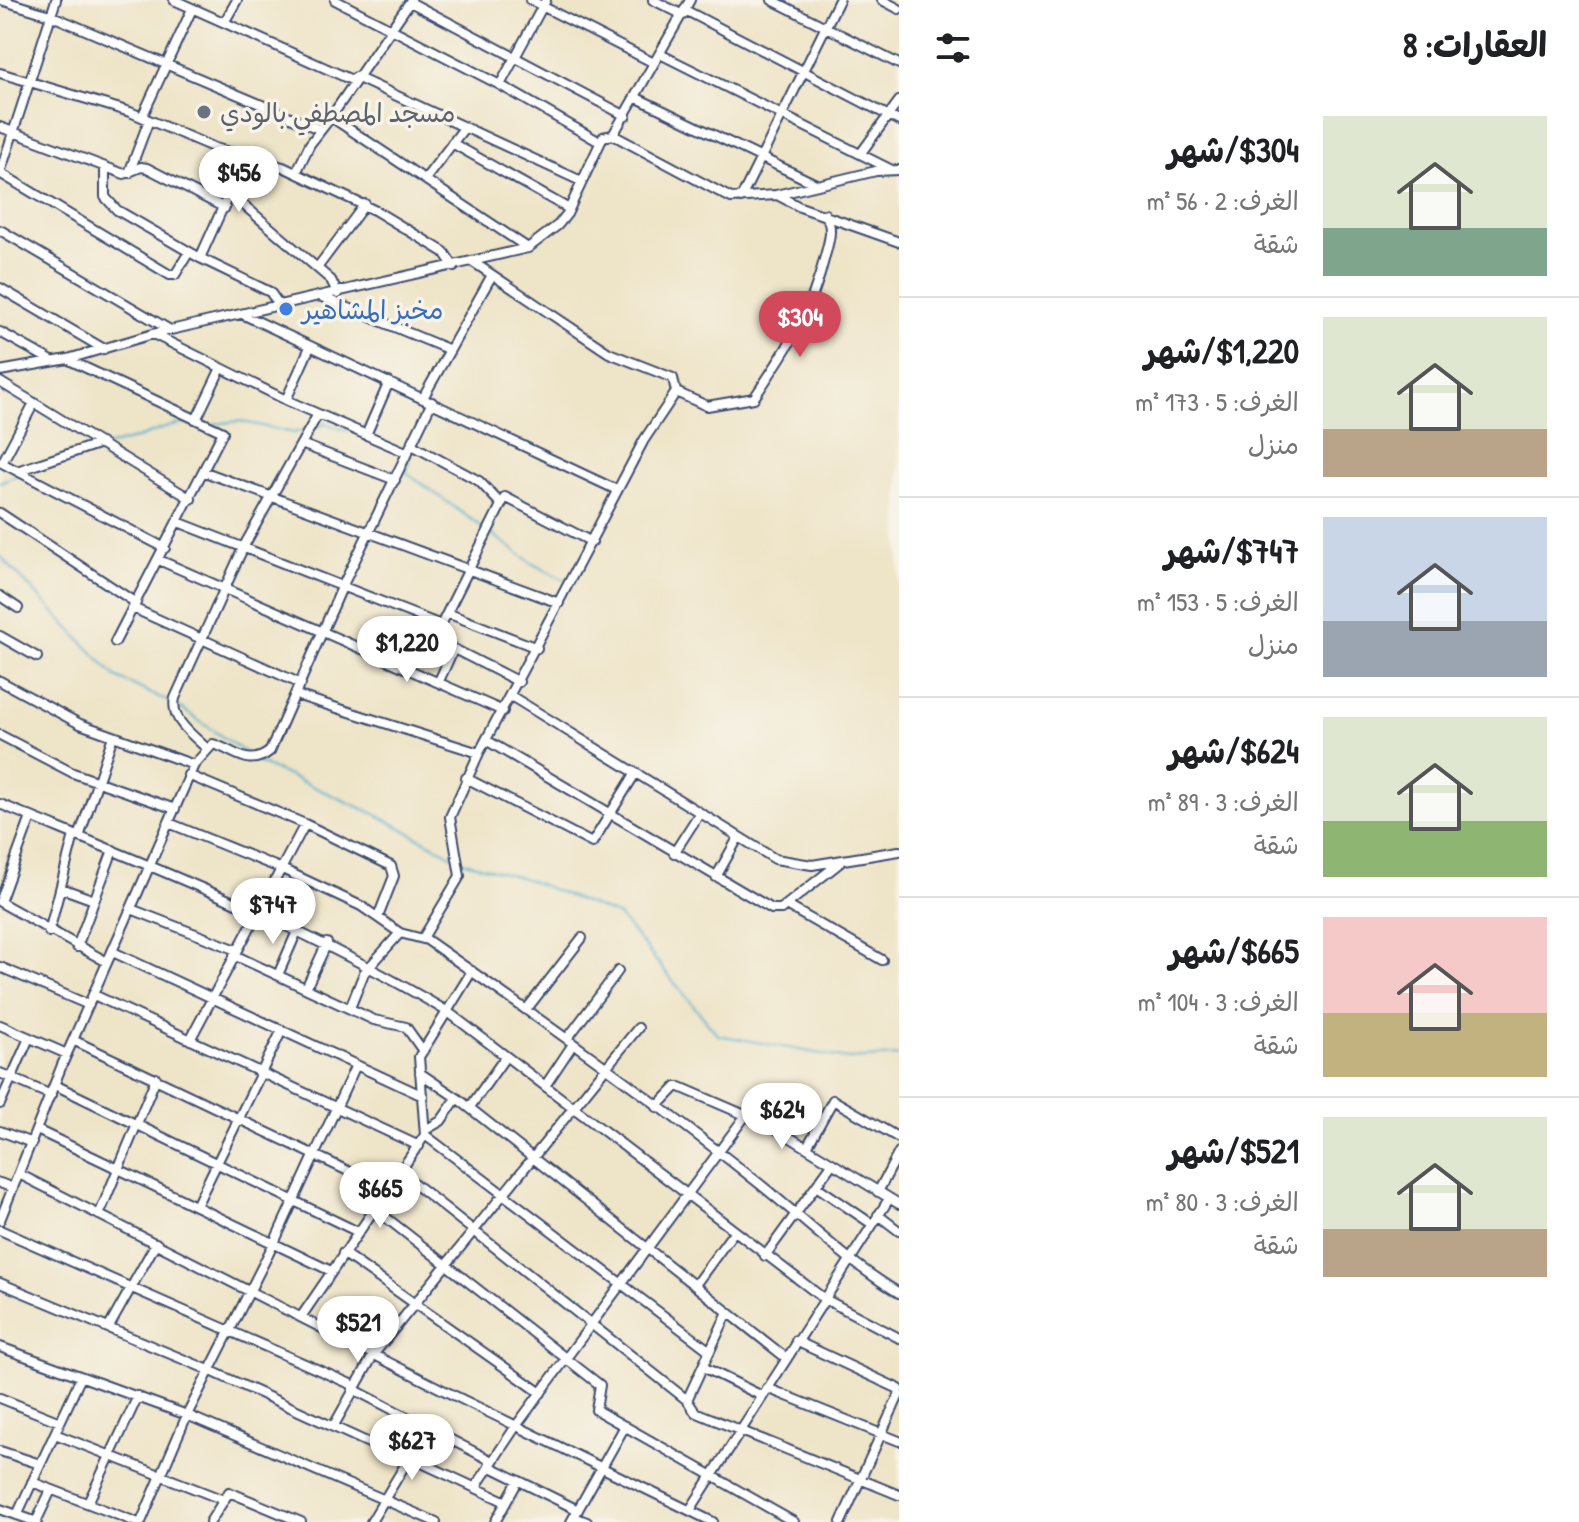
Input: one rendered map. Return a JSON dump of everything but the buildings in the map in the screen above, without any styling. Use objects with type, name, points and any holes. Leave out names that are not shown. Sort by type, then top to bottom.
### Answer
[{"type":"street","points":[[1,0],[50,15],[321,130]]},
{"type":"street","points":[[56,0],[0,173],[170,275],[175,275],[189,252]]},
{"type":"street","points":[[174,0],[581,181]]},
{"type":"street","points":[[225,21],[237,0]]},
{"type":"street","points":[[335,0],[500,85],[598,141]]},
{"type":"street","points":[[530,0],[544,3],[654,63]]},
{"type":"street","points":[[653,0],[899,121]]},
{"type":"street","points":[[0,371],[68,359],[153,334],[528,248],[558,225],[569,209],[598,141],[613,135],[626,116],[690,0]]},
{"type":"street","points":[[772,0],[899,64]]},
{"type":"street","points":[[741,198],[806,73],[839,0]]},
{"type":"street","points":[[882,0],[899,9]]},
{"type":"street","points":[[206,1],[206,14]]},
{"type":"street","points":[[296,173],[321,130],[410,1],[626,116]]},
{"type":"street","points":[[500,85],[544,3]]},
{"type":"street","points":[[129,174],[145,119],[192,9]]},
{"type":"street","points":[[660,54],[897,172]]},
{"type":"street","points":[[0,73],[145,119],[215,148],[296,173],[365,204],[444,252],[454,267]]},
{"type":"street","points":[[635,97],[818,185]]},
{"type":"street","points":[[861,153],[899,101]]},
{"type":"street","points":[[331,117],[528,248]]},
{"type":"street","points":[[0,127],[129,174],[141,167],[147,168],[225,208]]},
{"type":"street","points":[[426,178],[464,128]]},
{"type":"street","points":[[613,135],[726,195],[741,198],[776,195],[876,171],[897,172]]},
{"type":"street","points":[[452,143],[569,209]]},
{"type":"street","points":[[200,258],[246,156]]},
{"type":"street","points":[[105,167],[105,197],[117,210],[200,258],[270,292],[280,306]]},
{"type":"street","points":[[231,194],[331,280],[338,294]]},
{"type":"street","points":[[776,195],[899,242]]},
{"type":"street","points":[[317,268],[365,204]]},
{"type":"street","points":[[676,392],[707,406],[746,402],[754,398],[792,342],[816,293],[830,236],[830,225],[825,214]]},
{"type":"street","points":[[0,230],[170,330]]},
{"type":"street","points":[[423,938],[460,876],[450,817],[466,778],[644,440],[676,392],[673,378],[609,353],[473,262]]},
{"type":"street","points":[[0,1220],[67,1054],[188,775],[206,748],[219,746],[244,759],[265,755],[273,747],[343,585],[410,449],[427,400],[450,350],[492,275]]},
{"type":"street","points":[[0,288],[104,349]]},
{"type":"street","points":[[322,297],[450,350]]},
{"type":"street","points":[[242,314],[617,490]]},
{"type":"street","points":[[0,332],[53,362]]},
{"type":"street","points":[[153,334],[286,400],[366,435],[410,449],[479,481],[500,503]]},
{"type":"street","points":[[286,400],[310,347]]},
{"type":"street","points":[[68,359],[223,432],[115,642]]},
{"type":"street","points":[[197,418],[221,368]]},
{"type":"street","points":[[0,382],[191,499]]},
{"type":"street","points":[[366,435],[389,382]]},
{"type":"street","points":[[34,403],[1,463],[165,548]]},
{"type":"street","points":[[206,748],[177,718],[173,707],[244,546],[318,414]]},
{"type":"street","points":[[17,471],[101,443]]},
{"type":"street","points":[[301,444],[395,480]]},
{"type":"street","points":[[205,472],[369,530],[559,603]]},
{"type":"street","points":[[519,682],[453,650],[445,643],[441,625],[500,503],[507,497],[592,542]]},
{"type":"street","points":[[0,513],[134,606],[200,641],[301,684]]},
{"type":"street","points":[[178,522],[441,625]]},
{"type":"street","points":[[159,560],[503,711]]},
{"type":"street","points":[[0,596],[18,608]]},
{"type":"street","points":[[447,613],[537,648]]},
{"type":"street","points":[[0,636],[37,657]]},
{"type":"street","points":[[439,681],[453,650]]},
{"type":"street","points":[[0,681],[68,719],[194,765]]},
{"type":"street","points":[[296,695],[479,753]]},
{"type":"street","points":[[511,696],[738,838],[781,861],[812,865],[899,851]]},
{"type":"street","points":[[0,748],[2,736],[97,782],[175,809]]},
{"type":"street","points":[[49,932],[77,836],[113,736]]},
{"type":"street","points":[[486,740],[772,909],[781,909],[845,859]]},
{"type":"street","points":[[466,778],[589,843],[596,841],[635,774]]},
{"type":"street","points":[[188,775],[305,824],[394,869],[378,917]]},
{"type":"street","points":[[0,804],[152,864],[298,929],[369,965],[448,1012],[733,1233],[823,1298],[899,1338]]},
{"type":"street","points":[[674,853],[699,814]]},
{"type":"street","points":[[31,817],[0,902],[107,962]]},
{"type":"street","points":[[169,823],[282,869],[378,917],[400,933],[423,938],[605,1066],[719,1152],[847,1260],[899,1293]]},
{"type":"street","points":[[190,1040],[305,824]]},
{"type":"street","points":[[716,877],[738,838]]},
{"type":"street","points":[[77,947],[113,850]]},
{"type":"street","points":[[0,872],[11,877]]},
{"type":"street","points":[[61,888],[94,900]]},
{"type":"street","points":[[786,905],[882,960]]},
{"type":"street","points":[[131,909],[236,953],[350,1008],[406,1027],[423,1051]]},
{"type":"street","points":[[278,975],[298,929]]},
{"type":"street","points":[[350,1008],[369,965],[400,933]]},
{"type":"street","points":[[526,1010],[582,938]]},
{"type":"street","points":[[306,988],[327,943]]},
{"type":"street","points":[[113,952],[423,1096]]},
{"type":"street","points":[[0,967],[89,1005]]},
{"type":"street","points":[[472,971],[418,1062],[426,1132],[710,1351]]},
{"type":"street","points":[[545,1086],[570,1041],[618,971]]},
{"type":"street","points":[[94,995],[419,1146]]},
{"type":"street","points":[[0,1025],[67,1054]]},
{"type":"street","points":[[333,1427],[374,1354],[638,1028]]},
{"type":"street","points":[[196,1206],[282,1030]]},
{"type":"street","points":[[0,1104],[29,1038]]},
{"type":"street","points":[[73,1040],[388,1190]]},
{"type":"street","points":[[470,1107],[506,1056]]},
{"type":"street","points":[[32,1482],[139,1522],[187,1415],[274,1243],[356,1065]]},
{"type":"street","points":[[0,1073],[51,1095]]},
{"type":"street","points":[[420,1073],[470,1107],[785,1357]]},
{"type":"street","points":[[99,1215],[156,1078]]},
{"type":"street","points":[[55,1085],[358,1232]]},
{"type":"street","points":[[657,1107],[676,1087],[680,1087],[746,1115],[807,1147],[899,1204]]},
{"type":"street","points":[[301,1317],[426,1132],[441,1121],[457,1098]]},
{"type":"street","points":[[807,1147],[833,1100],[899,1138]]},
{"type":"street","points":[[475,1488],[516,1426],[746,1115]]},
{"type":"street","points":[[37,1130],[331,1271]]},
{"type":"street","points":[[0,1131],[32,1143]]},
{"type":"street","points":[[878,1192],[899,1152]]},
{"type":"street","points":[[765,1256],[832,1164]]},
{"type":"street","points":[[401,1173],[687,1400],[695,1412],[739,1433],[899,1495]]},
{"type":"street","points":[[19,1174],[516,1426],[713,1522]]},
{"type":"street","points":[[0,1183],[13,1188]]},
{"type":"street","points":[[816,1186],[872,1224]]},
{"type":"street","points":[[690,1510],[847,1260],[889,1199]]},
{"type":"street","points":[[375,1209],[601,1386],[594,1404],[596,1410],[794,1522]]},
{"type":"street","points":[[878,1215],[899,1231]]},
{"type":"street","points":[[0,1230],[231,1329],[354,1388],[491,1463],[587,1522]]},
{"type":"street","points":[[695,1285],[733,1233]]},
{"type":"street","points":[[109,1327],[156,1243]]},
{"type":"street","points":[[343,1253],[541,1393]]},
{"type":"street","points":[[0,1283],[209,1370],[506,1502]]},
{"type":"street","points":[[687,1400],[728,1312]]},
{"type":"street","points":[[796,1341],[899,1389]]},
{"type":"street","points":[[0,1347],[187,1415],[436,1522]]},
{"type":"street","points":[[703,1367],[899,1441]]},
{"type":"street","points":[[17,1515],[81,1377]]},
{"type":"street","points":[[841,1522],[899,1395]]},
{"type":"street","points":[[88,1503],[138,1396]]},
{"type":"street","points":[[0,1398],[60,1422]]},
{"type":"street","points":[[574,1516],[625,1426]]},
{"type":"street","points":[[371,1522],[427,1428]]},
{"type":"street","points":[[55,1434],[221,1499]]},
{"type":"street","points":[[0,1451],[40,1464]]},
{"type":"street","points":[[495,1522],[518,1481]]},
{"type":"street","points":[[0,1509],[37,1522],[51,1490]]},
{"type":"street","points":[[210,1522],[226,1493],[233,1493],[301,1522]]},
{"type":"waterway","points":[[215,424],[239,421],[294,433],[306,429]]},
{"type":"waterway","points":[[108,445],[173,426],[197,423]]},
{"type":"waterway","points":[[316,426],[326,424],[348,431]]},
{"type":"waterway","points":[[409,458],[407,473],[486,530]]},
{"type":"waterway","points":[[0,482],[19,474]]},
{"type":"waterway","points":[[492,534],[533,564],[567,581]]},
{"type":"waterway","points":[[0,556],[116,677],[173,704]]},
{"type":"waterway","points":[[179,707],[246,753]]},
{"type":"waterway","points":[[257,762],[377,815],[453,856]]},
{"type":"waterway","points":[[462,861],[526,879],[619,916],[718,1035],[848,1059],[899,1056]]},
{"type":"place","name":"مسجد المصطفي بالودي","points":[[204,112]]},
{"type":"place","name":"مخبز المشاهير","points":[[286,309]]}]
